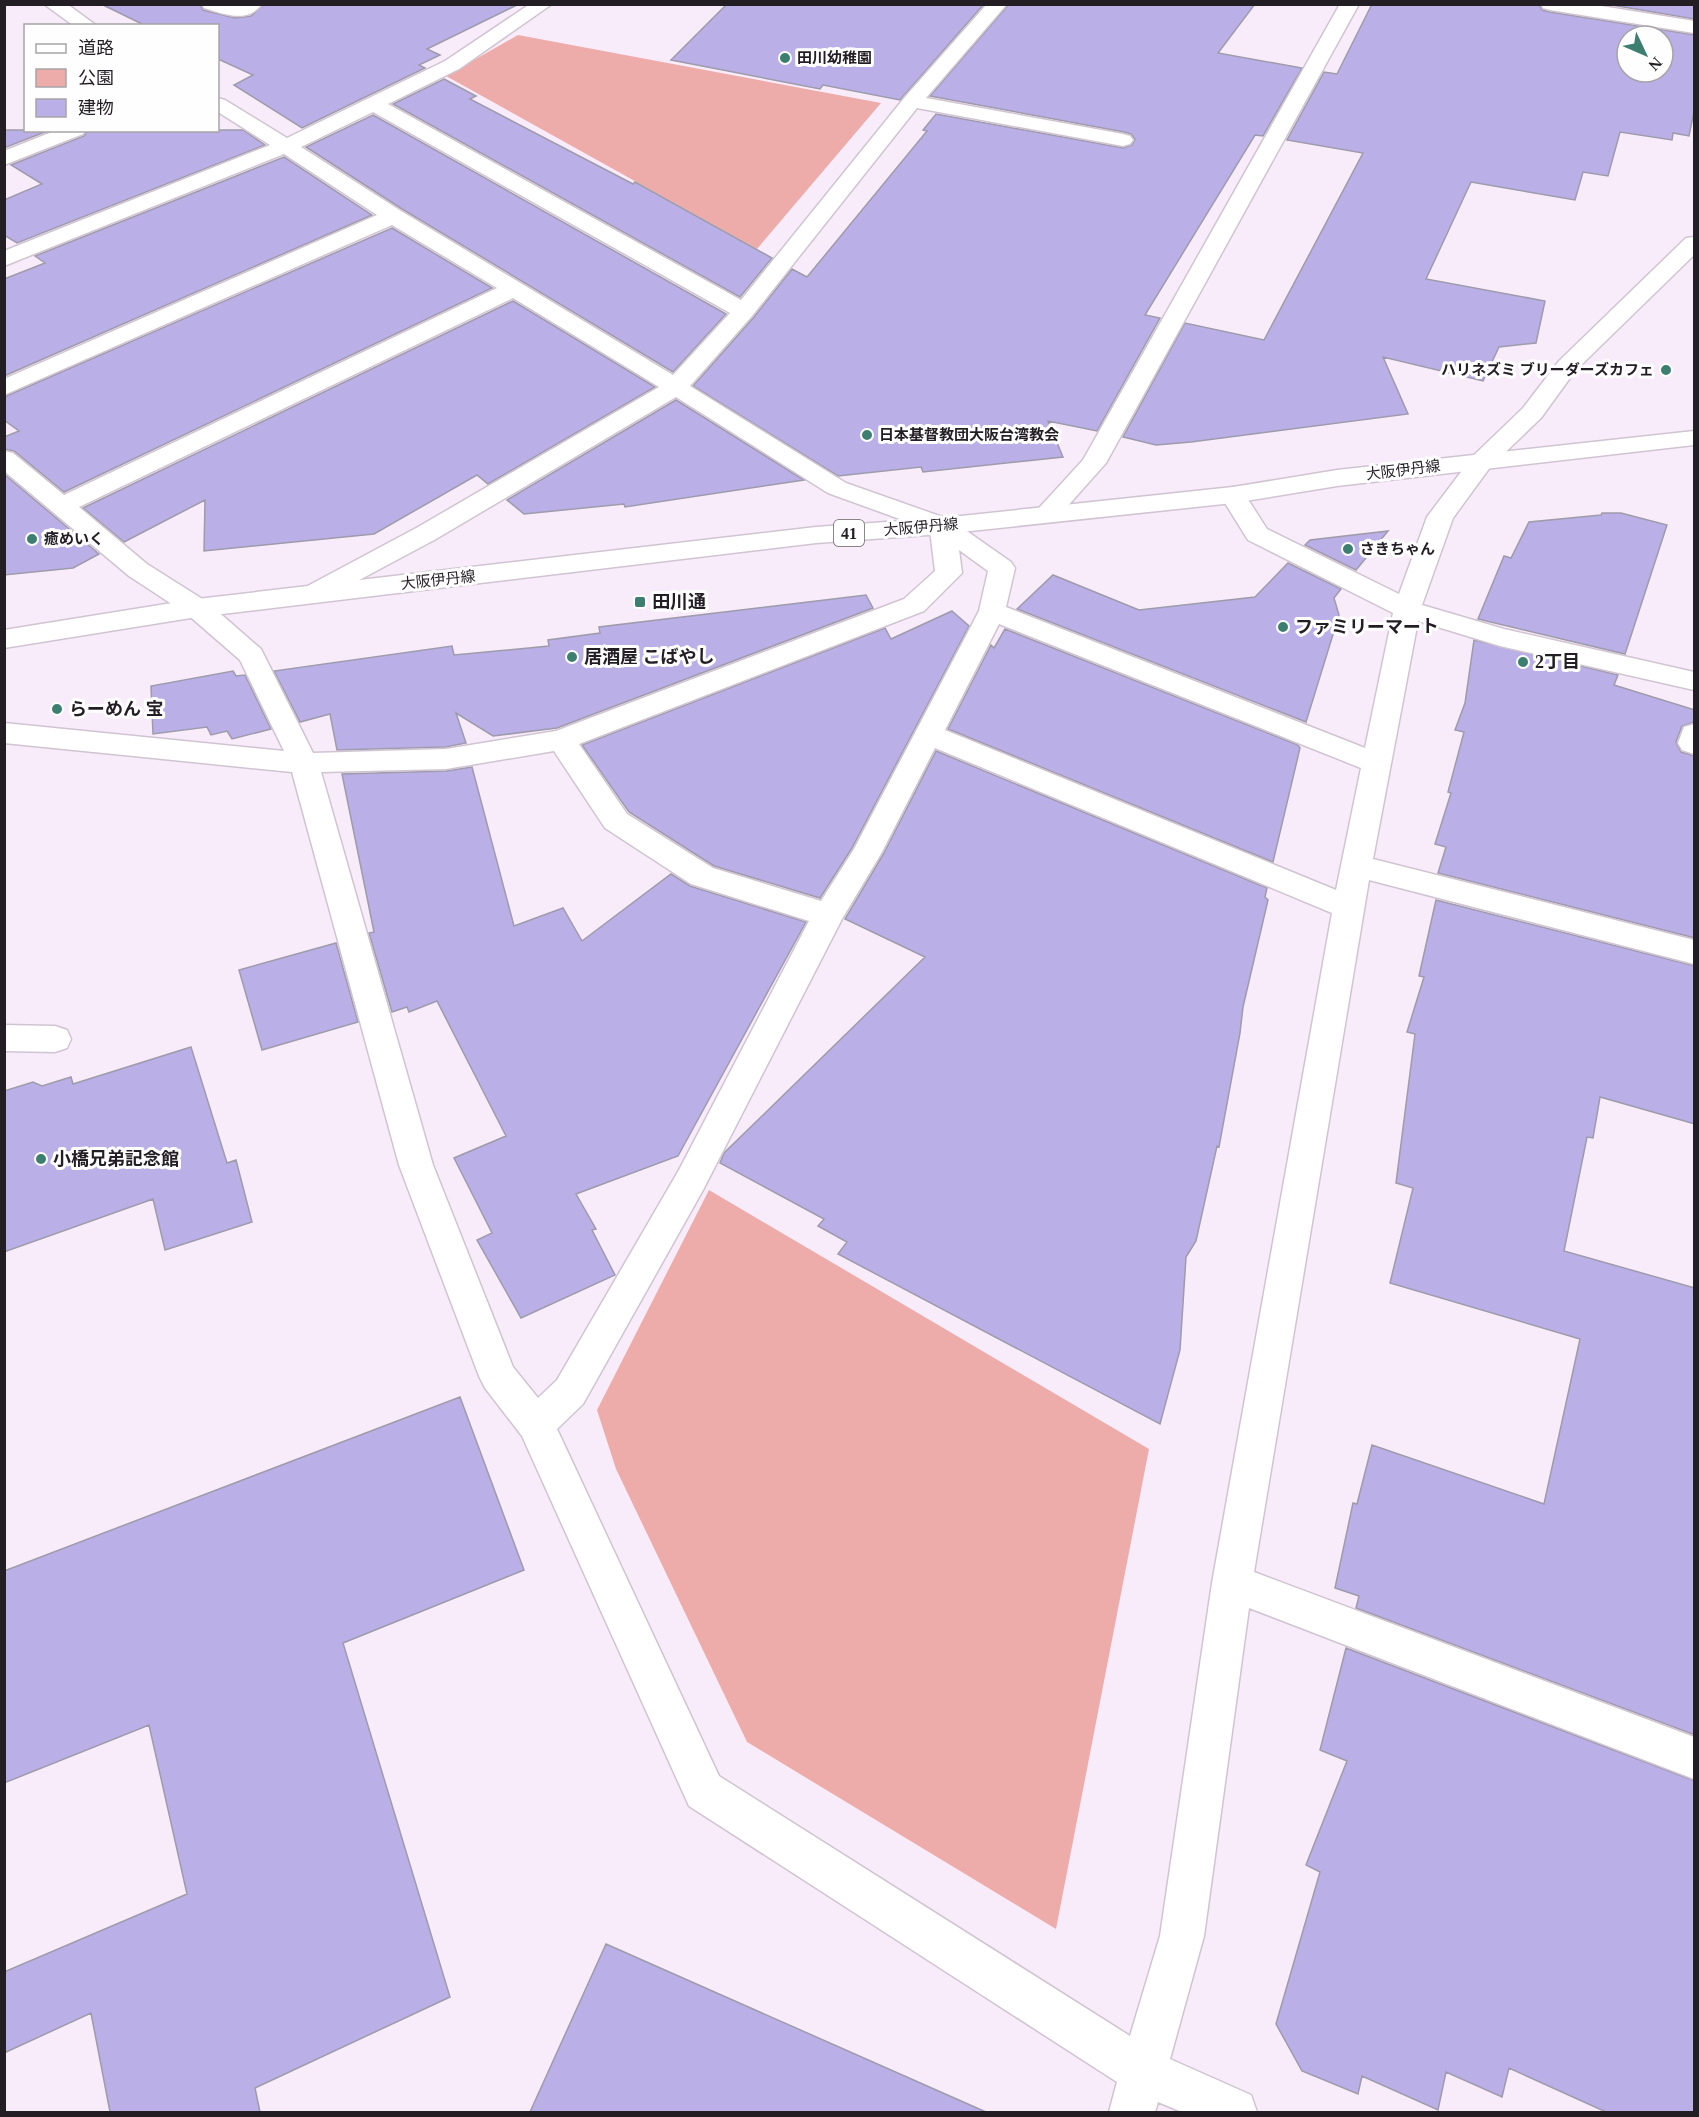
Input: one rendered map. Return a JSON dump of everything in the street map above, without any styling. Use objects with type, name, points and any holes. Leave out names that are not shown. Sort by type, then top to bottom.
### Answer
[{"type":"street","points":[[53,4],[85,24]]},
{"type":"street","points":[[211,4],[237,12],[253,4]]},
{"type":"street","points":[[4,259],[286,146],[452,65],[543,4]]},
{"type":"street","points":[[311,594],[427,533],[676,387],[744,311],[912,101],[998,4]]},
{"type":"street","points":[[1048,513],[1094,463],[1350,4]]},
{"type":"street","points":[[1550,4],[1695,27]]},
{"type":"street","points":[[912,101],[1123,140]]},
{"type":"street","points":[[372,103],[744,311]]},
{"type":"street","points":[[219,105],[393,216],[676,387],[837,488],[942,526],[1002,568],[992,611],[930,734],[867,852],[828,915],[691,1180],[570,1392],[536,1425]]},
{"type":"street","points":[[4,159],[71,132]]},
{"type":"street","points":[[4,388],[393,216]]},
{"type":"street","points":[[1137,2092],[1182,1936],[1232,1583],[1348,907],[1407,609],[1440,517],[1482,461],[1532,413],[1567,366],[1695,243]]},
{"type":"street","points":[[61,506],[513,289]]},
{"type":"street","name":"大阪伊丹線","points":[[4,639],[197,608],[311,594],[816,535],[942,526],[1233,495],[1337,478],[1695,438]]},
{"type":"street","points":[[4,458],[138,570],[197,608],[251,655],[304,763],[416,1165],[498,1376],[536,1425],[704,1791],[1137,2092],[1234,2112]]},
{"type":"street","points":[[1233,495],[1257,534],[1407,609],[1500,637],[1695,681]]},
{"type":"street","points":[[4,733],[304,763],[446,759],[561,740],[915,606],[949,573],[942,526]]},
{"type":"street","points":[[992,611],[1376,763]]},
{"type":"street","points":[[930,734],[1348,907]]},
{"type":"street","points":[[1695,734],[1692,743],[1695,744]]},
{"type":"street","points":[[561,740],[616,821],[702,876],[828,915]]},
{"type":"street","points":[[1356,866],[1695,952]]},
{"type":"street","points":[[4,1038],[55,1039]]},
{"type":"street","points":[[1232,1583],[1695,1758]]},
{"type":"green space","points":[[518,35],[881,103],[757,249],[446,76]]},
{"type":"green space","points":[[709,1190],[1149,1449],[1056,1929],[747,1742],[616,1469],[597,1410]]},
{"type":"building","points":[[101,4],[200,4],[203,10],[235,18],[251,16],[264,4],[519,4],[427,49],[440,55],[419,65],[425,68],[302,128],[234,85],[253,75],[219,59],[219,24],[142,24]]},
{"type":"building","points":[[727,4],[984,4],[900,100],[823,85],[820,89],[671,60]]},
{"type":"building","points":[[1009,4],[1255,4],[1218,53],[1302,68],[1263,136],[1255,135],[1145,315],[1160,318],[1097,431],[1048,421],[1063,457],[923,472],[921,467],[838,476],[693,386],[754,317],[792,269],[807,277],[927,131],[923,130],[936,114],[1123,148],[1132,145],[1135,139],[1131,134],[1124,132],[930,96]]},
{"type":"building","points":[[1372,4],[1539,4],[1542,10],[1550,12],[1626,24],[1615,24],[1615,84],[1675,84],[1675,32],[1695,35],[1695,107],[1689,136],[1673,133],[1672,140],[1620,132],[1608,176],[1583,172],[1575,200],[1471,182],[1426,279],[1545,301],[1536,343],[1499,347],[1483,381],[1383,357],[1408,414],[1156,445],[1123,437],[1185,323],[1264,340],[1363,153],[1287,140],[1324,72],[1337,74]]},
{"type":"building","points":[[1606,4],[1695,4],[1695,19],[1694,19]]},
{"type":"building","points":[[444,79],[476,96],[470,99],[633,184],[635,182],[772,258],[740,297],[393,104]]},
{"type":"building","points":[[373,115],[726,314],[673,372],[402,209],[306,147]]},
{"type":"building","points":[[4,130],[45,132],[4,148]]},
{"type":"building","points":[[243,130],[265,145],[17,243],[4,235],[4,200],[42,184],[11,165],[84,136],[87,132]]},
{"type":"building","points":[[284,157],[372,215],[4,376],[4,279],[45,263],[35,256]]},
{"type":"building","points":[[392,228],[492,288],[64,492],[14,451],[4,449],[4,437],[19,431],[4,420],[4,397]]},
{"type":"building","points":[[513,301],[655,387],[488,484],[477,475],[374,534],[204,551],[205,500],[124,542],[83,508]]},
{"type":"building","points":[[676,400],[804,480],[625,507],[624,504],[524,514],[507,500]]},
{"type":"building","points":[[4,474],[99,554],[73,568],[4,575]]},
{"type":"building","points":[[1602,513],[1621,513],[1667,525],[1625,654],[1478,619],[1504,556],[1511,558],[1529,522],[1601,515]]},
{"type":"building","points":[[1388,531],[1356,570],[1305,545],[1310,540]]},
{"type":"building","points":[[1288,563],[1341,589],[1334,598],[1339,615],[1306,722],[1017,609],[1053,575],[1139,610],[1255,597]]},
{"type":"building","points":[[866,595],[873,608],[557,728],[493,736],[456,713],[466,743],[446,747],[337,750],[330,714],[300,722],[274,671],[452,646],[454,655],[549,646],[548,640],[600,633],[599,627]]},
{"type":"building","points":[[952,611],[969,626],[852,848],[820,898],[714,866],[629,812],[582,745],[885,628],[891,639]]},
{"type":"building","points":[[1005,629],[1298,745],[1300,748],[1273,862],[948,729],[991,645],[994,648]]},
{"type":"building","points":[[1474,640],[1618,675],[1614,685],[1695,710],[1695,722],[1682,726],[1676,742],[1681,752],[1695,756],[1695,938],[1438,873],[1446,847],[1435,844],[1451,793],[1448,792],[1464,732],[1455,730],[1465,703]]},
{"type":"building","points":[[233,671],[236,676],[245,675],[271,729],[232,739],[227,731],[211,735],[207,727],[153,734],[151,686]]},
{"type":"building","points":[[936,751],[1267,888],[1265,897],[1268,900],[1243,1007],[1219,1147],[1217,1146],[1196,1241],[1186,1257],[1180,1350],[1160,1424],[838,1254],[847,1242],[818,1226],[824,1219],[720,1163],[724,1153],[925,957],[845,919],[884,853]]},
{"type":"building","points":[[472,767],[514,926],[563,908],[582,941],[671,874],[690,886],[806,922],[678,1156],[576,1194],[596,1229],[592,1230],[615,1275],[521,1318],[477,1240],[492,1233],[454,1158],[506,1136],[437,1001],[409,1012],[407,1007],[392,1012],[369,933],[374,932],[342,774],[446,771]]},
{"type":"building","points":[[1436,900],[1695,966],[1695,1124],[1600,1097],[1593,1138],[1587,1137],[1564,1251],[1695,1288],[1695,1735],[1356,1608],[1359,1596],[1335,1588],[1353,1503],[1357,1504],[1372,1445],[1544,1504],[1580,1339],[1390,1283],[1413,1188],[1396,1183],[1415,1034],[1407,1032],[1424,977],[1419,976]]},
{"type":"building","points":[[336,943],[358,1022],[262,1050],[239,970]]},
{"type":"building","points":[[191,1047],[227,1163],[236,1160],[252,1222],[165,1250],[153,1199],[4,1252],[4,1091],[33,1082],[42,1086],[71,1077],[73,1084]]},
{"type":"building","points":[[460,1397],[524,1570],[343,1643],[450,1997],[255,2088],[260,2112],[110,2112],[91,2013],[4,2053],[4,1972],[187,1894],[149,1725],[4,1783],[4,1571]]},
{"type":"building","points":[[1346,1648],[1695,1781],[1695,2112],[1606,2112],[1509,2068],[1502,2097],[1446,2072],[1438,2110],[1362,2076],[1358,2094],[1302,2071],[1276,2024],[1320,1872],[1306,1865],[1347,1761],[1320,1750]]},
{"type":"building","points":[[606,1944],[986,2112],[530,2112]]},
{"type":"place","name":"田川幼稚園","points":[[785,58]]},
{"type":"place","name":"ハリネズミ ブリーダーズカフェ","points":[[1666,370]]},
{"type":"place","name":"日本基督教団大阪台湾教会","points":[[867,435]]},
{"type":"place","name":"癒めいく","points":[[32,539]]},
{"type":"place","name":"さきちゃん","points":[[1348,549]]},
{"type":"place","name":"田川通","points":[[640,602]]},
{"type":"place","name":"ファミリーマート","points":[[1283,627]]},
{"type":"place","name":"居酒屋 こばやし","points":[[572,657]]},
{"type":"place","name":"2丁目","points":[[1523,662]]},
{"type":"place","name":"らーめん 宝","points":[[57,709]]},
{"type":"place","name":"小橋兄弟記念館","points":[[41,1159]]}]
